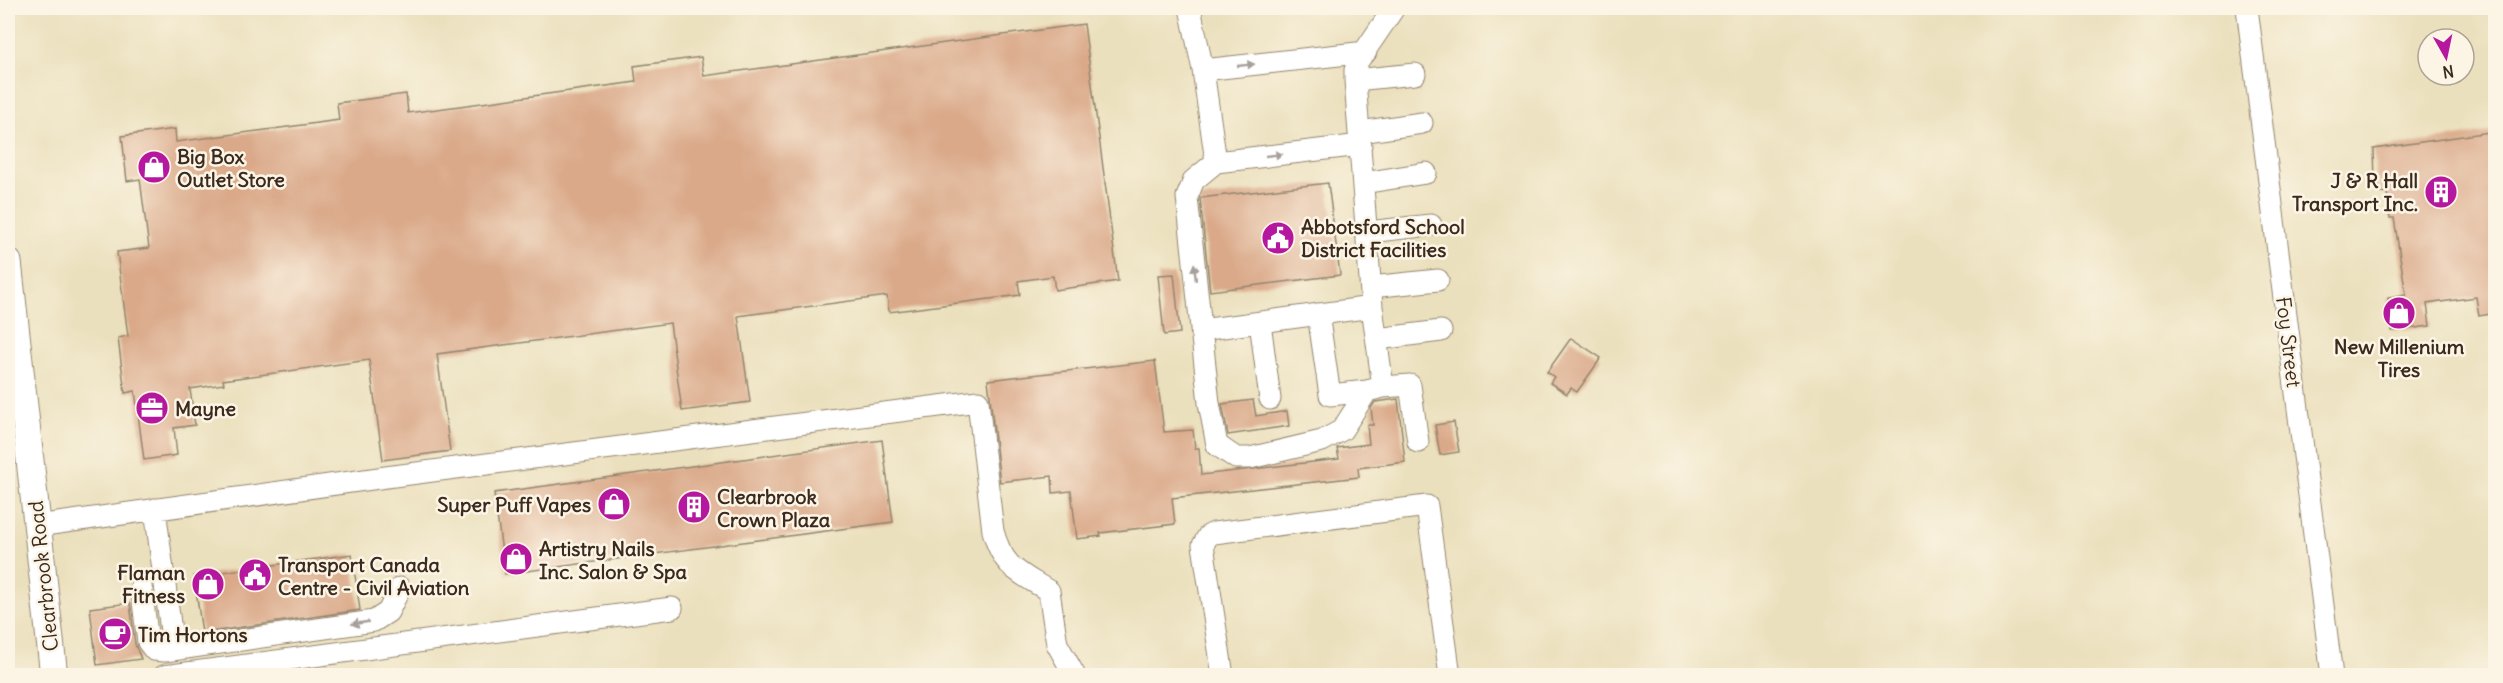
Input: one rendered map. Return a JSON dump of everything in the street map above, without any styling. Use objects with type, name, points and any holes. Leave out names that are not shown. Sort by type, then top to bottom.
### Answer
[{"type":"main road","name":"Clearbrook Road","points":[[8,262],[54,675]]},
{"type":"street","points":[[1190,8],[1203,70],[1216,162]]},
{"type":"street","points":[[1394,8],[1355,70],[1361,139],[1363,183],[1368,232],[1371,297],[1377,339],[1375,389],[1342,430],[1322,441],[1250,458],[1236,458],[1217,445],[1209,403],[1187,197],[1194,180],[1216,162],[1361,139],[1422,123]]},
{"type":"street","name":"Foy Street","points":[[2247,8],[2332,675]]},
{"type":"street","points":[[1203,70],[1366,52]]},
{"type":"street","points":[[1355,80],[1415,74]]},
{"type":"street","points":[[1363,183],[1426,173]]},
{"type":"street","points":[[1368,232],[1431,225]]},
{"type":"street","points":[[1201,330],[1317,314],[1438,280]]},
{"type":"street","points":[[1317,314],[1330,395],[1410,385],[1418,442]]},
{"type":"street","points":[[1260,322],[1270,399]]},
{"type":"street","points":[[1377,339],[1441,331]]},
{"type":"street","points":[[37,526],[978,401],[993,531],[998,552],[1012,568],[1049,591],[1057,644],[1075,675]]},
{"type":"street","points":[[1223,675],[1203,546],[1208,536],[1214,533],[1427,506],[1450,675]]},
{"type":"street","points":[[155,509],[171,631]]},
{"type":"street","points":[[141,586],[148,642],[154,650],[165,651],[374,621],[388,612],[400,588]]},
{"type":"street","points":[[164,675],[672,608]]},
{"type":"building","points":[[1084,24],[1118,281],[1055,290],[1053,276],[1018,281],[1020,295],[889,312],[887,296],[738,316],[750,402],[682,411],[670,323],[437,354],[450,451],[383,460],[369,360],[223,380],[224,384],[190,389],[195,425],[174,428],[177,455],[144,460],[135,391],[125,393],[118,338],[128,336],[117,252],[149,248],[140,179],[127,181],[122,136],[175,129],[176,142],[339,120],[337,103],[406,94],[408,113],[636,82],[634,66],[701,57],[704,76]]},
{"type":"building","name":"J & R Hall Transport Inc.","points":[[2496,131],[2496,313],[2479,316],[2476,297],[2427,304],[2430,326],[2392,331],[2388,298],[2406,295],[2394,218],[2390,218],[2387,192],[2380,193],[2378,179],[2375,180],[2374,149]]},
{"type":"building","points":[[1328,183],[1340,275],[1210,291],[1200,198]]},
{"type":"building","points":[[1174,274],[1180,333],[1164,335],[1158,275]]},
{"type":"building","points":[[1571,338],[1601,358],[1577,392],[1571,388],[1567,394],[1550,383],[1554,377],[1547,372]]},
{"type":"building","points":[[1155,361],[1164,432],[1193,430],[1195,448],[1199,448],[1201,475],[1339,459],[1337,448],[1369,444],[1367,425],[1373,425],[1371,408],[1375,402],[1398,399],[1405,462],[1358,468],[1359,477],[1172,498],[1175,524],[1100,533],[1101,536],[1077,539],[1071,491],[1053,493],[1052,476],[1000,482],[988,380]]},
{"type":"building","points":[[1253,400],[1256,416],[1287,411],[1289,426],[1228,435],[1222,404]]},
{"type":"building","points":[[1454,422],[1459,452],[1440,455],[1435,425]]},
{"type":"building","name":"Clearbrook Crown Plaza","points":[[882,440],[893,522],[505,574],[494,493]]},
{"type":"building","points":[[352,554],[360,610],[202,633],[194,576]]},
{"type":"building","name":"Tim Hortons","points":[[130,603],[135,644],[141,659],[97,665],[90,608]]},
{"type":"place","name":"Big Box Outlet Store","points":[[154,167]]},
{"type":"place","name":"J & R Hall Transport Inc.","points":[[2441,192]]},
{"type":"place","name":"Abbotsford School District Facilities","points":[[1278,238]]},
{"type":"place","name":"New Millenium Tires","points":[[2399,313]]},
{"type":"place","name":"Mayne","points":[[152,408]]},
{"type":"place","name":"Super Puff Vapes","points":[[614,504]]},
{"type":"place","name":"Clearbrook Crown Plaza","points":[[694,507]]},
{"type":"place","name":"Artistry Nails Inc. Salon & Spa","points":[[516,559]]},
{"type":"place","name":"Transport Canada Centre - Civil Aviation","points":[[255,575]]},
{"type":"place","name":"Flaman Fitness","points":[[208,584]]},
{"type":"place","name":"Tim Hortons","points":[[115,634]]}]
